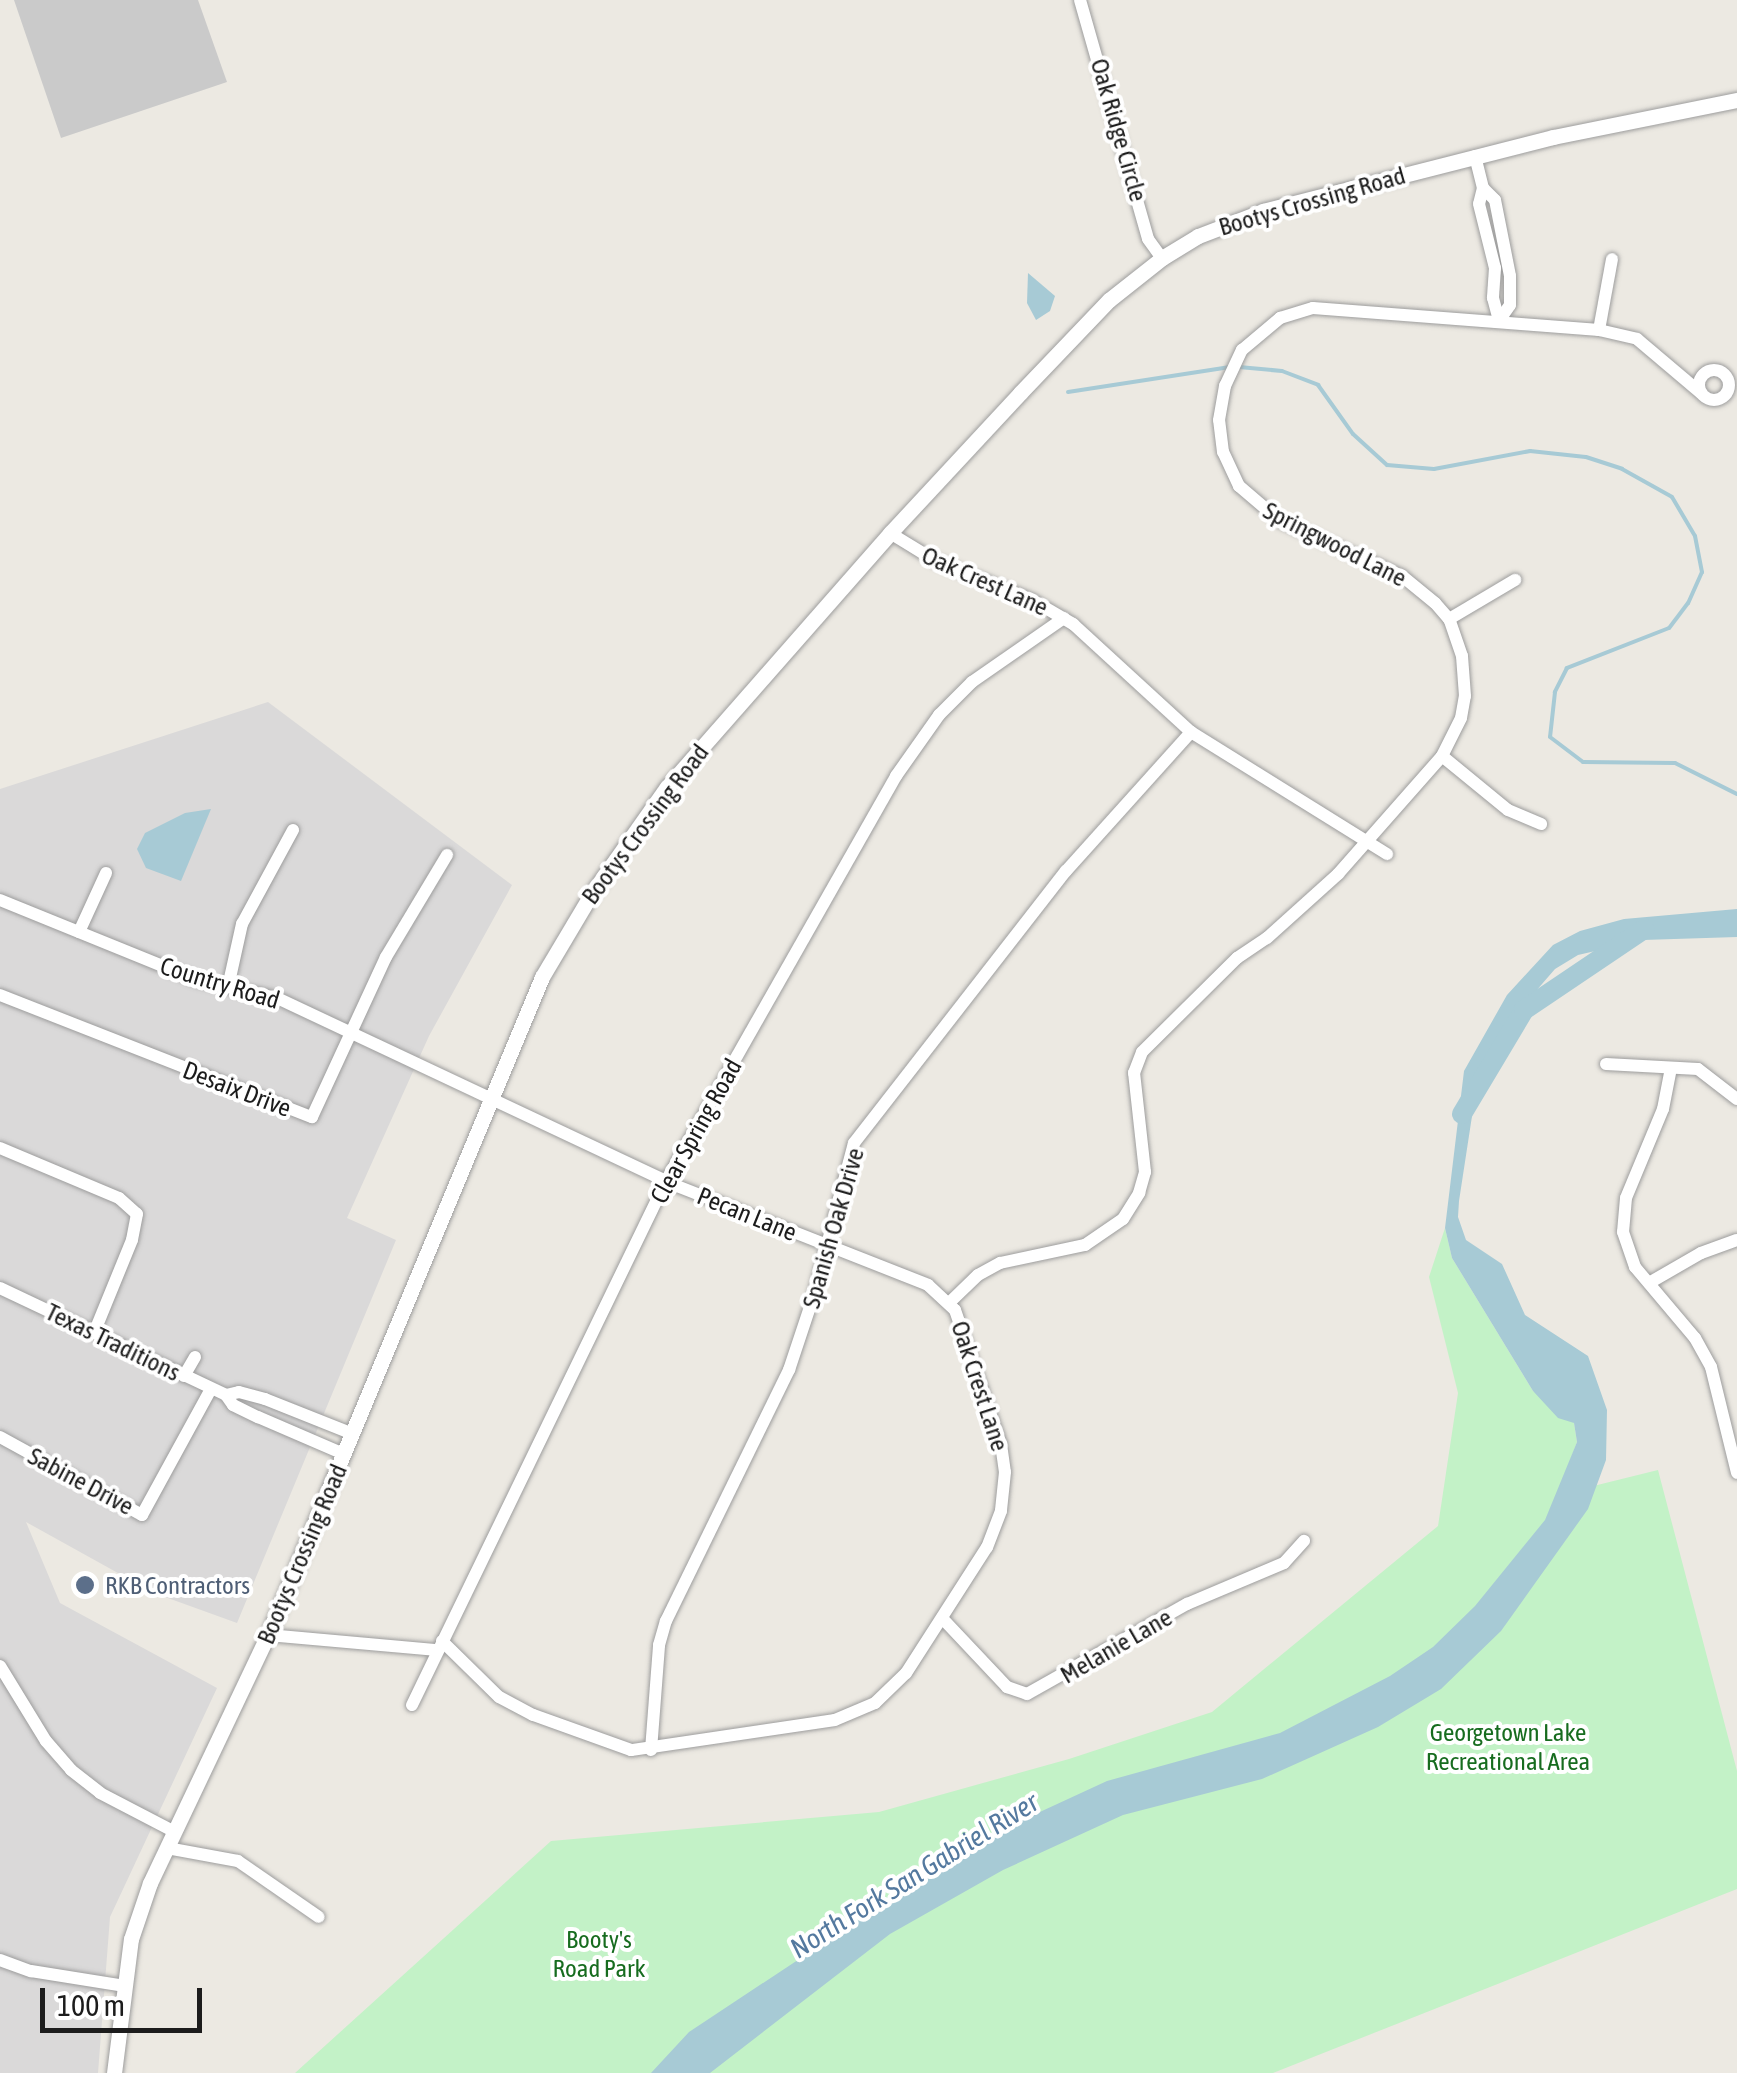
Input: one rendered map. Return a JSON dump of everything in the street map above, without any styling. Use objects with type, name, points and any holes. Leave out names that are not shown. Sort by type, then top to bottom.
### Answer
[{"type":"street","name":"Oak Ridge Circle","points":[[1080,0],[1148,238],[1162,258]]},
{"type":"street","name":"Bootys Crossing Road","points":[[114,2073],[138,1916],[268,1635],[542,977],[614,860],[674,780],[890,532],[1109,300],[1162,258],[1198,236],[1263,211],[1475,156],[1737,100]]},
{"type":"street","points":[[1475,156],[1483,188],[1496,200],[1510,276],[1510,304],[1499,321]]},
{"type":"street","points":[[1599,330],[1612,259]]},
{"type":"street","name":"Springwood Lane","points":[[1449,619],[1402,576],[1280,521],[1239,486],[1223,452],[1219,420],[1225,386],[1242,350],[1280,318],[1314,308],[1599,330],[1638,339],[1701,393]]},
{"type":"street","name":"Oak Crest Lane","points":[[890,532],[934,560],[1032,600],[1064,618],[1192,732],[1387,854]]},
{"type":"street","points":[[1370,840],[1442,756],[1458,725],[1465,696],[1462,656],[1449,619],[1515,580]]},
{"type":"street","name":"Clear Spring Road","points":[[412,1705],[666,1182],[916,745],[972,682],[1064,618]]},
{"type":"street","name":"Spanish Oak Drive","points":[[651,1750],[659,1645],[666,1621],[789,1370],[848,1160],[870,1120],[1066,871],[1192,732]]},
{"type":"street","points":[[1442,756],[1508,810],[1541,824]]},
{"type":"street","points":[[228,987],[242,924],[293,830]]},
{"type":"street","name":"Oak Crest Lane","points":[[439,1645],[500,1698],[616,1747],[651,1750],[835,1720],[860,1712],[895,1686],[996,1530],[1005,1472],[1001,1444],[950,1302],[985,1270],[1016,1258],[1085,1245],[1123,1219],[1139,1194],[1145,1172],[1134,1074],[1142,1052],[1224,970],[1267,938],[1370,840]]},
{"type":"street","name":"Desaix Drive","points":[[1,998],[312,1117],[386,957],[447,855]]},
{"type":"street","points":[[78,932],[106,873]]},
{"type":"street","name":"Country Road","points":[[0,900],[197,980],[277,998],[491,1096]]},
{"type":"street","points":[[1606,1064],[1698,1069],[1737,1099]]},
{"type":"street","points":[[1670,1068],[1663,1108],[1626,1198],[1627,1251],[1695,1338],[1711,1367],[1737,1473]]},
{"type":"street","name":"Pecan Lane","points":[[491,1096],[666,1182],[928,1285],[950,1302]]},
{"type":"street","points":[[0,1148],[119,1198],[137,1214],[132,1240],[94,1333]]},
{"type":"street","points":[[1649,1283],[1701,1253],[1737,1240]]},
{"type":"street","name":"Texas Traditions","points":[[0,1288],[226,1396],[233,1405],[258,1418],[344,1454]]},
{"type":"street","points":[[184,1376],[195,1357]]},
{"type":"street","name":"Sabine Drive","points":[[0,1437],[142,1514],[211,1389]]},
{"type":"street","name":"Texas Traditions","points":[[226,1396],[239,1392],[264,1399],[353,1434]]},
{"type":"street","name":"Melanie Lane","points":[[942,1618],[1008,1687],[1028,1694],[1187,1604],[1284,1563],[1304,1541]]},
{"type":"street","points":[[268,1635],[439,1645]]},
{"type":"street","points":[[0,1666],[46,1741],[70,1770],[100,1793],[175,1832]]},
{"type":"street","points":[[167,1848],[238,1862],[319,1916]]},
{"type":"street","points":[[0,1960],[31,1972],[125,1986]]},
{"type":"shaded area","points":[[14,0],[198,0],[227,82],[61,138]]},
{"type":"shaded area","points":[[268,702],[512,885],[429,1036],[347,1218],[396,1240],[237,1623],[154,1593],[26,1522],[60,1603],[217,1688],[110,1917],[98,2073],[0,2073],[0,789]]},
{"type":"green space","name":"Georgetown Lake Recreational Area","points":[[1445,1228],[1452,1258],[1533,1391],[1574,1423],[1577,1442],[1557,1495],[1658,1470],[1737,1771],[1737,1889],[1273,2073],[295,2073],[551,1841],[879,1812],[1069,1759],[1212,1712],[1438,1526],[1458,1393],[1429,1277]]},
{"type":"water","points":[[1028,273],[1055,296],[1050,311],[1036,320],[1027,303]]},
{"type":"water","points":[[211,809],[181,881],[146,868],[137,849],[145,833],[185,813]]},
{"type":"water","points":[[1737,909],[1737,937],[1643,940],[1578,955],[1555,969],[1504,1031],[1478,1077],[1459,1201],[1458,1217],[1466,1240],[1502,1264],[1525,1315],[1588,1356],[1607,1410],[1606,1460],[1588,1509],[1501,1631],[1441,1689],[1378,1727],[1262,1779],[1123,1815],[1003,1870],[890,1934],[710,2073],[651,2073],[689,2032],[899,1893],[1014,1824],[1107,1781],[1280,1733],[1390,1676],[1433,1647],[1475,1606],[1545,1520],[1577,1442],[1574,1423],[1558,1418],[1533,1391],[1452,1258],[1445,1228],[1464,1071],[1507,995],[1553,945],[1580,931],[1624,919]]},
{"type":"waterway","points":[[1068,392],[1230,367]]},
{"type":"waterway","points":[[1239,367],[1282,371],[1318,385],[1353,434],[1387,465],[1434,469],[1530,451],[1586,457],[1622,469],[1672,497],[1695,536],[1702,572],[1688,603],[1669,628],[1567,668],[1555,692],[1550,737],[1583,762],[1675,763],[1737,794]]},
{"type":"waterway","name":"North Fork San Gabriel River","points":[[1462,1114],[1524,1010],[1644,929]]},
{"type":"place","name":"RKB Contractors","points":[[85,1585]]},
{"type":"park label","name":"Booty's Road Park","points":[[599,1954]]}]
